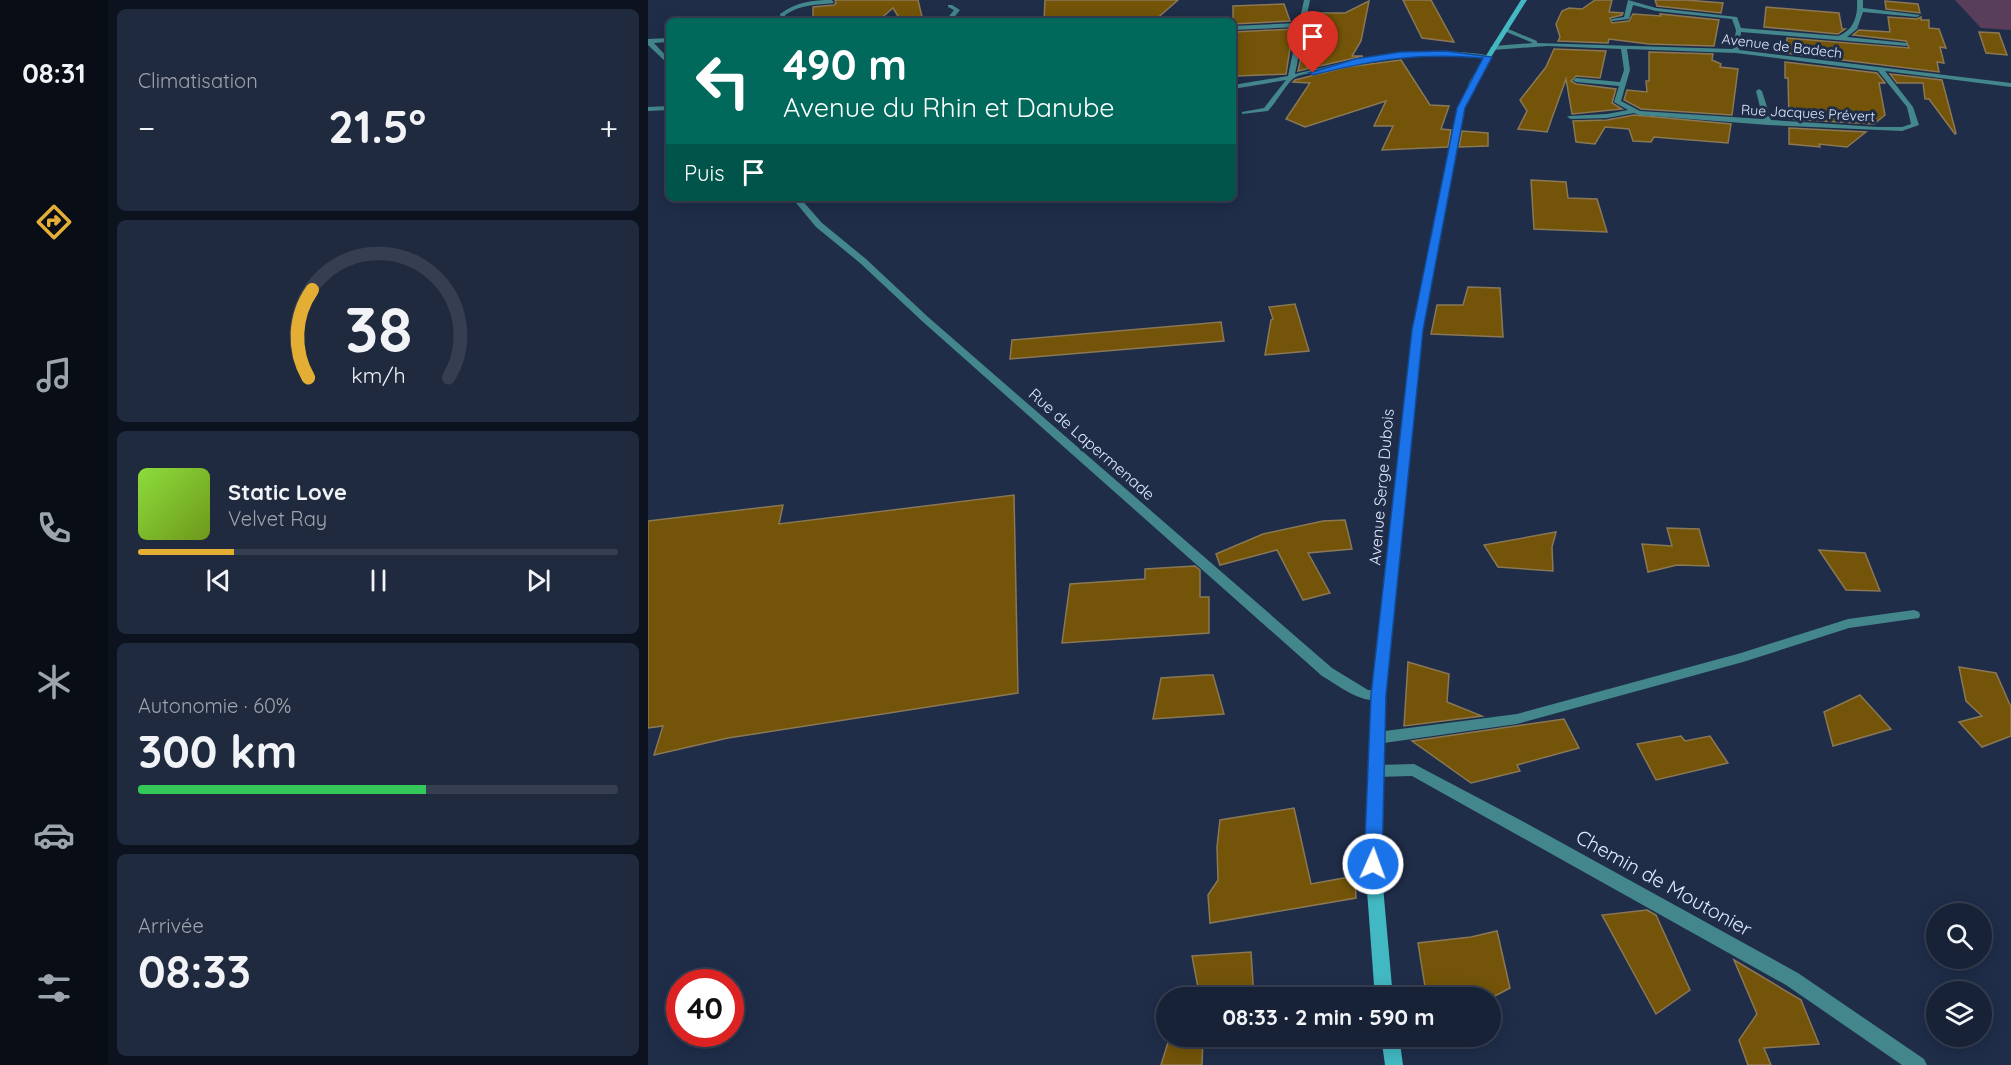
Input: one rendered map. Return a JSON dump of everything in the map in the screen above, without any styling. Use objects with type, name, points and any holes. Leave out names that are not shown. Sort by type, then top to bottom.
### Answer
[{"type":"street","points":[[1245,113],[1266,110],[1292,78],[1307,0]]},
{"type":"street","name":"Avenue Serge Dubois","points":[[1383,987],[1373,864],[1378,695],[1417,330],[1461,108],[1524,0]]},
{"type":"street","points":[[1839,38],[1853,32],[1861,10],[1860,0]]},
{"type":"street","points":[[1614,20],[1627,18],[1631,1],[1644,8],[1718,14],[1735,18]]},
{"type":"street","points":[[783,18],[782,15],[792,6],[807,2],[832,2]]},
{"type":"street","points":[[950,6],[957,10],[950,18]]},
{"type":"street","points":[[1736,51],[1739,30],[1735,18],[1739,6]]},
{"type":"street","points":[[1861,10],[1917,15]]},
{"type":"street","points":[[1236,28],[1301,25]]},
{"type":"street","points":[[1506,30],[1527,39],[1548,44]]},
{"type":"street","points":[[1739,30],[1906,45]]},
{"type":"street","points":[[649,41],[666,40]]},
{"type":"street","points":[[649,41],[666,60]]},
{"type":"street","points":[[1236,87],[1292,78],[1355,62],[1400,54],[1491,53],[1548,44]]},
{"type":"street","name":"Avenue de Badech","points":[[1548,44],[1736,51],[2011,85]]},
{"type":"street","points":[[1624,48],[1627,70],[1617,102],[1634,111]]},
{"type":"street","name":"Rue Jacques Prévert","points":[[1571,117],[1607,116],[1634,111],[1768,123],[1878,129],[1902,129],[1915,125],[1910,107],[1881,70]]},
{"type":"street","points":[[1576,80],[1622,84]]},
{"type":"street","points":[[1759,91],[1768,123]]},
{"type":"street","points":[[648,110],[666,108]]},
{"type":"street","name":"Rue de Lapermenade","points":[[799,201],[819,225],[863,261],[925,319],[1327,672],[1366,695],[1378,695]]},
{"type":"street","points":[[1377,738],[1517,719],[1743,657],[1848,624],[1914,615]]},
{"type":"street","name":"Chemin de Moutonier","points":[[1376,771],[1414,770],[1509,821],[1792,980],[1918,1065]]},
{"type":"street","points":[[1392,1047],[1394,1065]]},
{"type":"shaded area","points":[[1955,0],[2011,0],[2011,30],[1981,28]]},
{"type":"building","points":[[835,0],[918,0],[922,18],[899,18],[893,8],[881,18],[813,18],[813,7],[836,3]]},
{"type":"building","points":[[1045,0],[1178,0],[1157,18],[1044,18]]},
{"type":"building","points":[[1403,0],[1431,0],[1454,42],[1422,38]]},
{"type":"building","points":[[1595,0],[1612,0],[1609,12],[1623,13],[1610,18],[1612,23],[1629,21],[1633,14],[1661,16],[1660,14],[1719,20],[1714,46],[1649,44],[1609,39],[1608,43],[1558,41],[1560,37],[1556,24],[1562,11],[1569,8],[1582,9]]},
{"type":"building","points":[[1655,0],[1723,3],[1721,13],[1657,6]]},
{"type":"building","points":[[1369,1],[1361,41],[1352,56],[1363,56],[1298,71],[1302,53],[1307,67],[1319,13],[1345,13]]},
{"type":"building","points":[[1885,1],[1918,4],[1920,13],[1886,9]]},
{"type":"building","points":[[1284,4],[1290,21],[1236,24],[1236,18],[1233,18],[1233,6]]},
{"type":"building","points":[[1766,7],[1839,13],[1842,29],[1845,29],[1838,34],[1764,27]]},
{"type":"building","points":[[1888,17],[1917,19],[1921,17],[1921,20],[1929,20],[1929,28],[1939,29],[1946,48],[1940,47],[1944,63],[1937,62],[1939,72],[1786,53],[1787,38],[1909,48],[1906,41],[1853,35],[1859,30],[1890,32]]},
{"type":"building","points":[[1293,29],[1286,74],[1238,76],[1236,32]]},
{"type":"building","points":[[1979,32],[1999,33],[2007,55],[1986,53]]},
{"type":"building","points":[[1554,49],[1606,51],[1600,78],[1576,76],[1571,81],[1576,84],[1616,89],[1612,103],[1622,109],[1572,114],[1566,79],[1547,132],[1518,129],[1527,111],[1520,100],[1546,67]]},
{"type":"building","points":[[1649,52],[1713,54],[1712,60],[1721,64],[1720,67],[1738,69],[1732,115],[1641,109],[1624,100],[1627,90],[1647,92]]},
{"type":"building","points":[[1401,60],[1430,105],[1449,106],[1441,129],[1451,130],[1448,147],[1382,150],[1393,126],[1374,126],[1386,101],[1305,127],[1286,119],[1310,83],[1293,82],[1295,80],[1347,67]]},
{"type":"building","points":[[1785,62],[1877,73],[1885,83],[1879,83],[1885,115],[1874,124],[1789,119],[1788,78],[1785,78]]},
{"type":"building","points":[[1890,74],[1942,80],[1956,133],[1929,99],[1925,99],[1923,83],[1897,83]]},
{"type":"building","points":[[1634,115],[1731,124],[1728,143],[1654,137],[1651,142],[1633,141],[1629,129],[1605,127],[1595,144],[1576,142],[1573,121],[1607,120]]},
{"type":"building","points":[[1789,128],[1866,132],[1847,147],[1819,144],[1820,147],[1789,144]]},
{"type":"building","points":[[1462,131],[1488,133],[1488,146],[1459,147]]},
{"type":"building","points":[[1531,180],[1566,182],[1568,198],[1597,199],[1607,232],[1534,229]]},
{"type":"building","points":[[1468,287],[1500,288],[1503,337],[1431,334],[1437,305],[1463,305]]},
{"type":"building","points":[[1295,304],[1309,351],[1265,355],[1273,319],[1269,307]]},
{"type":"building","points":[[1221,322],[1224,341],[1010,359],[1012,340]]},
{"type":"building","points":[[1014,495],[1018,693],[728,738],[654,755],[663,726],[648,728],[648,521],[783,505],[779,524]]},
{"type":"building","points":[[1345,520],[1352,549],[1308,553],[1330,593],[1303,600],[1277,550],[1220,565],[1216,554],[1263,534],[1323,521]]},
{"type":"building","points":[[1667,528],[1699,529],[1709,566],[1677,565],[1648,572],[1642,544],[1672,546]]},
{"type":"building","points":[[1556,532],[1552,547],[1553,571],[1498,567],[1484,545]]},
{"type":"building","points":[[1819,550],[1865,553],[1880,591],[1846,590]]},
{"type":"building","points":[[1195,566],[1200,570],[1200,597],[1209,597],[1209,633],[1062,643],[1070,584],[1145,579],[1145,569]]},
{"type":"building","points":[[1408,662],[1449,674],[1447,702],[1482,716],[1404,726]]},
{"type":"building","points":[[1959,667],[1996,673],[2011,707],[2011,736],[1982,747],[1959,722],[1982,716],[1966,701]]},
{"type":"building","points":[[1213,675],[1224,714],[1153,719],[1161,678]]},
{"type":"building","points":[[1860,695],[1891,729],[1833,746],[1824,712]]},
{"type":"building","points":[[1564,719],[1579,748],[1517,765],[1520,771],[1471,783],[1412,741]]},
{"type":"building","points":[[1681,736],[1685,741],[1710,736],[1728,763],[1656,780],[1637,744]]},
{"type":"building","points":[[1294,808],[1311,884],[1355,876],[1356,898],[1210,923],[1208,895],[1218,880],[1217,847],[1220,820]]},
{"type":"building","points":[[1647,910],[1656,915],[1690,990],[1656,1014],[1602,915]]},
{"type":"building","points":[[1497,931],[1510,988],[1501,993],[1501,987],[1425,987],[1418,943],[1471,937]]},
{"type":"building","points":[[1251,952],[1253,987],[1198,987],[1192,956]]},
{"type":"building","points":[[1734,960],[1801,1000],[1819,1044],[1764,1048],[1771,1065],[1748,1065],[1739,1040],[1757,1014]]},
{"type":"building","points":[[1167,1047],[1203,1047],[1202,1065],[1161,1065]]},
{"type":"route","points":[[1313,73],[1400,54],[1446,53],[1488,57],[1473,81],[1461,108],[1417,330],[1409,392],[1398,525],[1378,695],[1373,864]]}]
